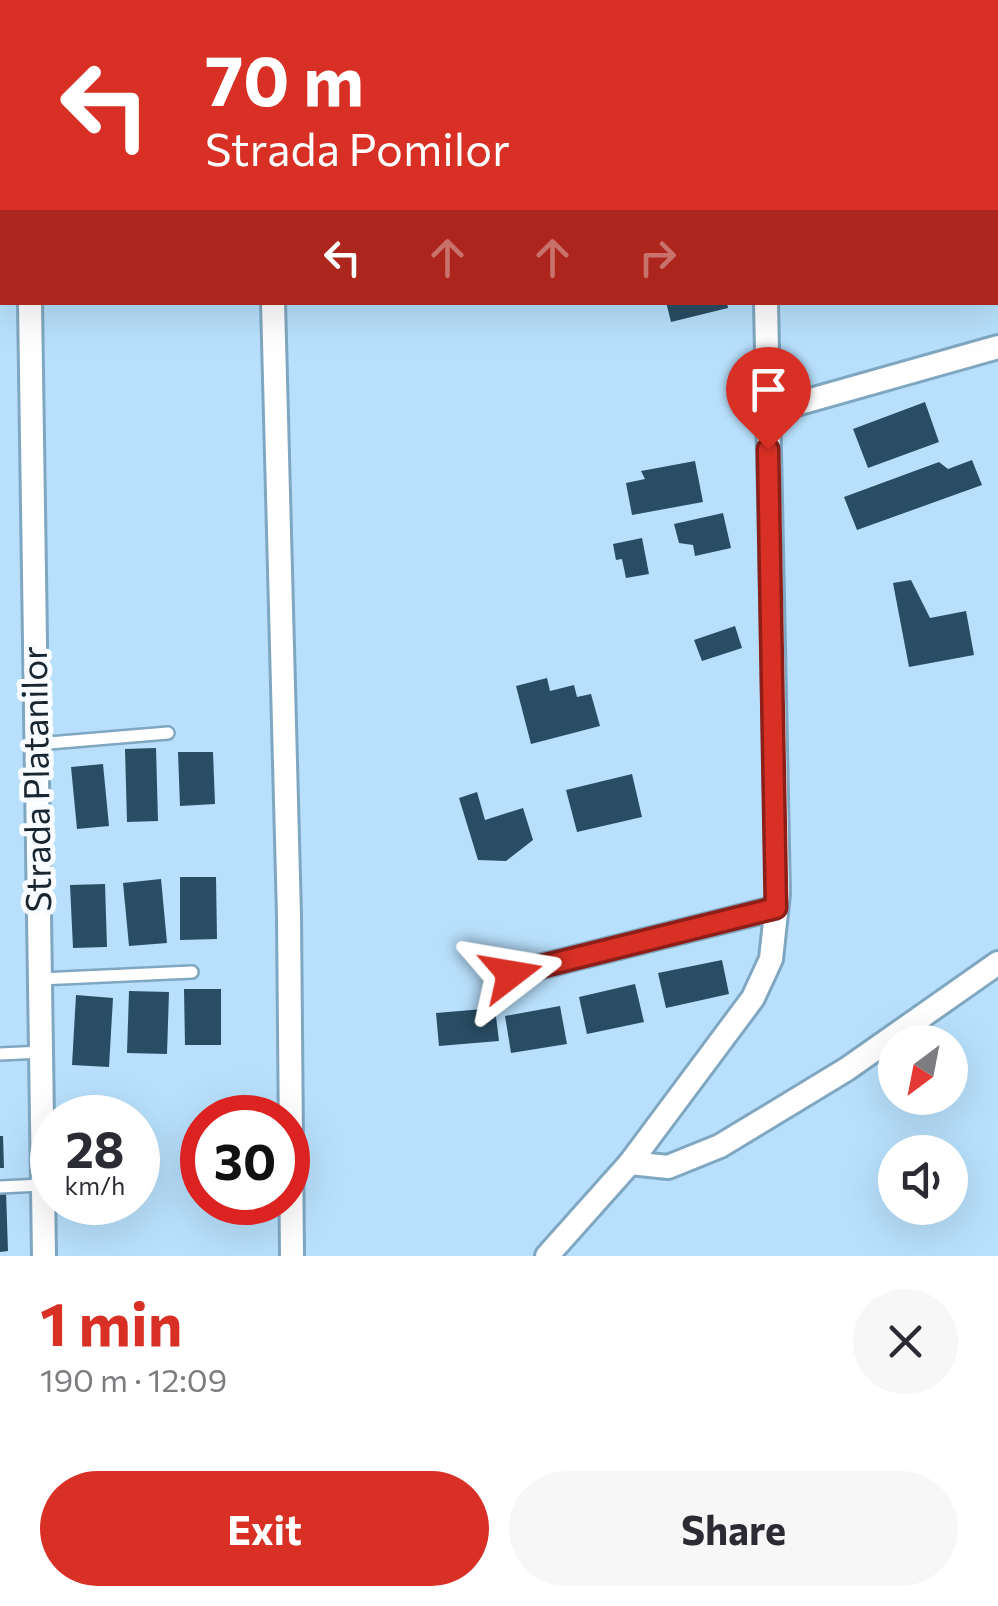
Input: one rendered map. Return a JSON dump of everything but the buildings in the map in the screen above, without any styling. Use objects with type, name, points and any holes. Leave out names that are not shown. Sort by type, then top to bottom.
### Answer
[{"type":"street","name":"Strada Platanilor","points":[[30,305],[42,1095]]},
{"type":"street","points":[[274,305],[289,916],[292,1256]]},
{"type":"street","points":[[547,1256],[630,1163],[752,998],[770,959],[776,908],[766,305]]},
{"type":"street","points":[[768,412],[998,347]]},
{"type":"street","points":[[511,974],[776,908]]},
{"type":"street","points":[[630,1163],[668,1166],[720,1146],[847,1069],[998,964]]},
{"type":"street","name":"Strada Platanilor","points":[[43,1225],[44,1256]]},
{"type":"lane","points":[[37,744],[168,733]]},
{"type":"lane","points":[[40,979],[192,972]]},
{"type":"lane","points":[[0,1054],[42,1052]]},
{"type":"lane","points":[[0,1187],[30,1186]]},
{"type":"route","points":[[511,974],[776,908],[768,449]]}]
